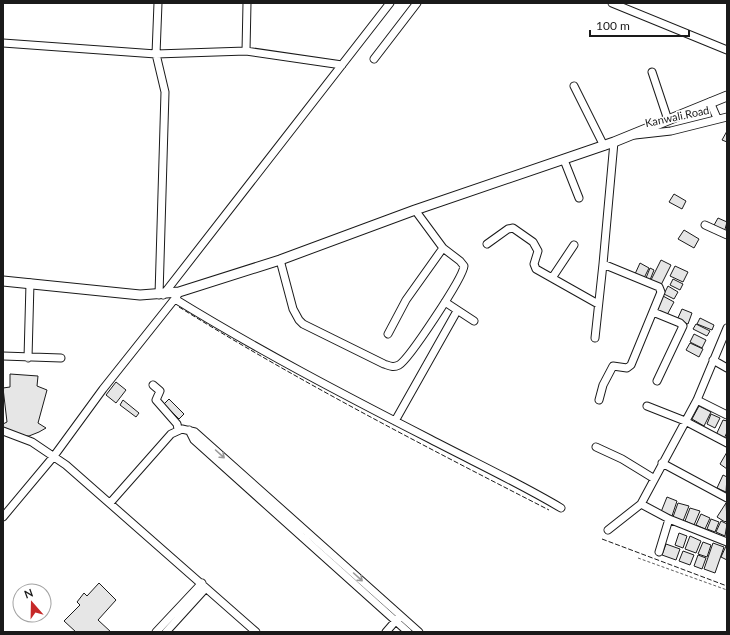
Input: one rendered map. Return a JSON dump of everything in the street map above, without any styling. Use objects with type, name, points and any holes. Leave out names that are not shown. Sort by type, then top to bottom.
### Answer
[{"type":"main road","points":[[3,281],[140,295],[177,296],[415,210],[604,146],[727,96]]},
{"type":"street","points":[[158,3],[156,54],[165,92],[161,295]]},
{"type":"street","points":[[246,51],[247,3]]},
{"type":"street","points":[[161,295],[390,3]]},
{"type":"street","points":[[374,59],[418,3]]},
{"type":"street","points":[[612,3],[727,50]]},
{"type":"street","points":[[3,43],[156,54],[246,51],[342,65]]},
{"type":"street","points":[[652,72],[668,120]]},
{"type":"street","points":[[574,86],[604,146]]},
{"type":"street","points":[[710,102],[717,118]]},
{"type":"street","name":"Kanwali Road","points":[[632,135],[671,131],[717,118],[727,117]]},
{"type":"street","points":[[595,338],[604,264],[614,142]]},
{"type":"street","points":[[564,160],[579,198]]},
{"type":"street","points":[[280,260],[293,309],[302,324],[392,367],[403,362],[445,302],[462,275],[464,266],[443,248],[415,210]]},
{"type":"street","points":[[705,225],[727,235]]},
{"type":"street","points":[[487,244],[508,229],[513,228],[533,242],[537,248],[538,254],[534,267],[598,304]]},
{"type":"street","points":[[552,278],[574,244]]},
{"type":"street","points":[[388,334],[406,300],[443,248]]},
{"type":"street","points":[[599,400],[612,366],[627,368],[631,365],[661,292],[659,287],[604,264]]},
{"type":"street","points":[[28,358],[30,283]]},
{"type":"street","points":[[3,517],[54,456],[103,388],[177,296],[239,338],[522,485],[561,508]]},
{"type":"street","points":[[445,302],[474,321]]},
{"type":"street","points":[[395,420],[457,311]]},
{"type":"street","points":[[653,312],[680,323],[683,326],[658,381]]},
{"type":"street","points":[[608,530],[641,504],[653,478],[697,400],[727,328]]},
{"type":"street","points":[[3,356],[61,358]]},
{"type":"street","points":[[713,360],[727,368]]},
{"type":"street","points":[[153,385],[160,391],[156,400],[177,424],[178,430]]},
{"type":"street","points":[[697,400],[727,415]]},
{"type":"street","points":[[647,406],[685,421],[727,443]]},
{"type":"street","points":[[110,503],[164,441],[178,430],[189,430],[194,440],[398,618],[419,632]]},
{"type":"street","points":[[3,431],[32,442],[54,456],[110,503],[256,632]]},
{"type":"street","points":[[596,447],[622,459],[653,478]]},
{"type":"street","points":[[662,463],[727,498]]},
{"type":"street","points":[[641,504],[669,519],[727,542]]},
{"type":"street","points":[[659,552],[669,519]]},
{"type":"street","points":[[156,632],[204,585]]},
{"type":"street","points":[[166,632],[204,585]]},
{"type":"street","points":[[386,632],[398,618]]},
{"type":"street","points":[[398,618],[408,632]]},
{"type":"path","points":[[638,558],[727,590]]},
{"type":"building","points":[[727,131],[727,142],[722,140]]},
{"type":"building","points":[[674,194],[686,201],[682,209],[669,202]]},
{"type":"building","points":[[718,218],[727,222],[724,233],[713,227]]},
{"type":"building","points":[[684,230],[699,239],[694,248],[678,239]]},
{"type":"building","points":[[661,260],[671,265],[661,285],[651,280]]},
{"type":"building","points":[[640,263],[649,268],[644,278],[635,274]]},
{"type":"building","points":[[675,266],[688,272],[683,282],[670,276]]},
{"type":"building","points":[[650,268],[654,270],[650,280],[646,278]]},
{"type":"building","points":[[673,279],[683,284],[680,290],[670,285]]},
{"type":"building","points":[[668,286],[678,292],[674,299],[664,294]]},
{"type":"building","points":[[663,296],[674,302],[667,315],[656,310]]},
{"type":"building","points":[[682,309],[692,313],[688,324],[677,320]]},
{"type":"building","points":[[700,318],[714,325],[712,330],[697,324]]},
{"type":"building","points":[[696,324],[710,331],[707,336],[693,329]]},
{"type":"building","points":[[694,334],[706,340],[702,348],[690,342]]},
{"type":"building","points":[[690,343],[703,349],[699,357],[686,350]]},
{"type":"building","points":[[10,374],[38,376],[37,386],[47,390],[38,423],[46,428],[29,436],[18,436],[3,429],[3,424],[7,422],[3,388],[10,387]]},
{"type":"building","points":[[116,382],[126,390],[116,403],[106,395]]},
{"type":"building","points":[[169,399],[184,414],[179,419],[164,404]]},
{"type":"building","points":[[123,400],[139,413],[136,417],[120,405]]},
{"type":"building","points":[[699,406],[711,412],[704,426],[692,419]]},
{"type":"building","points":[[711,414],[720,418],[715,428],[707,424]]},
{"type":"building","points":[[723,420],[727,421],[727,432],[724,439],[716,435]]},
{"type":"building","points":[[727,452],[727,469],[720,464]]},
{"type":"building","points":[[723,475],[727,477],[726,492],[717,488]]},
{"type":"building","points":[[667,497],[677,501],[672,516],[661,512]]},
{"type":"building","points":[[678,503],[689,506],[683,521],[673,517]]},
{"type":"building","points":[[726,503],[727,520],[725,522],[717,517]]},
{"type":"building","points":[[690,508],[700,511],[694,525],[685,521]]},
{"type":"building","points":[[701,514],[710,518],[705,529],[696,525]]},
{"type":"building","points":[[711,519],[719,522],[715,532],[707,529]]},
{"type":"building","points":[[721,521],[727,524],[725,536],[716,532]]},
{"type":"building","points":[[679,533],[687,536],[683,548],[675,545]]},
{"type":"building","points":[[690,536],[701,541],[696,553],[685,549]]},
{"type":"building","points":[[703,542],[711,545],[707,557],[698,554]]},
{"type":"building","points":[[713,543],[724,547],[715,573],[704,569]]},
{"type":"building","points":[[666,544],[680,549],[676,560],[662,555]]},
{"type":"building","points":[[726,546],[727,547],[727,560],[721,557]]},
{"type":"building","points":[[683,551],[694,555],[690,565],[679,561]]},
{"type":"building","points":[[698,555],[706,558],[702,569],[694,566]]},
{"type":"building","points":[[99,583],[116,600],[98,620],[111,632],[76,632],[64,621],[80,605],[77,602],[84,593],[87,596]]},
{"type":"fence","points":[[179,307],[315,387],[549,510]]},
{"type":"fence","points":[[602,539],[727,586]]}]
